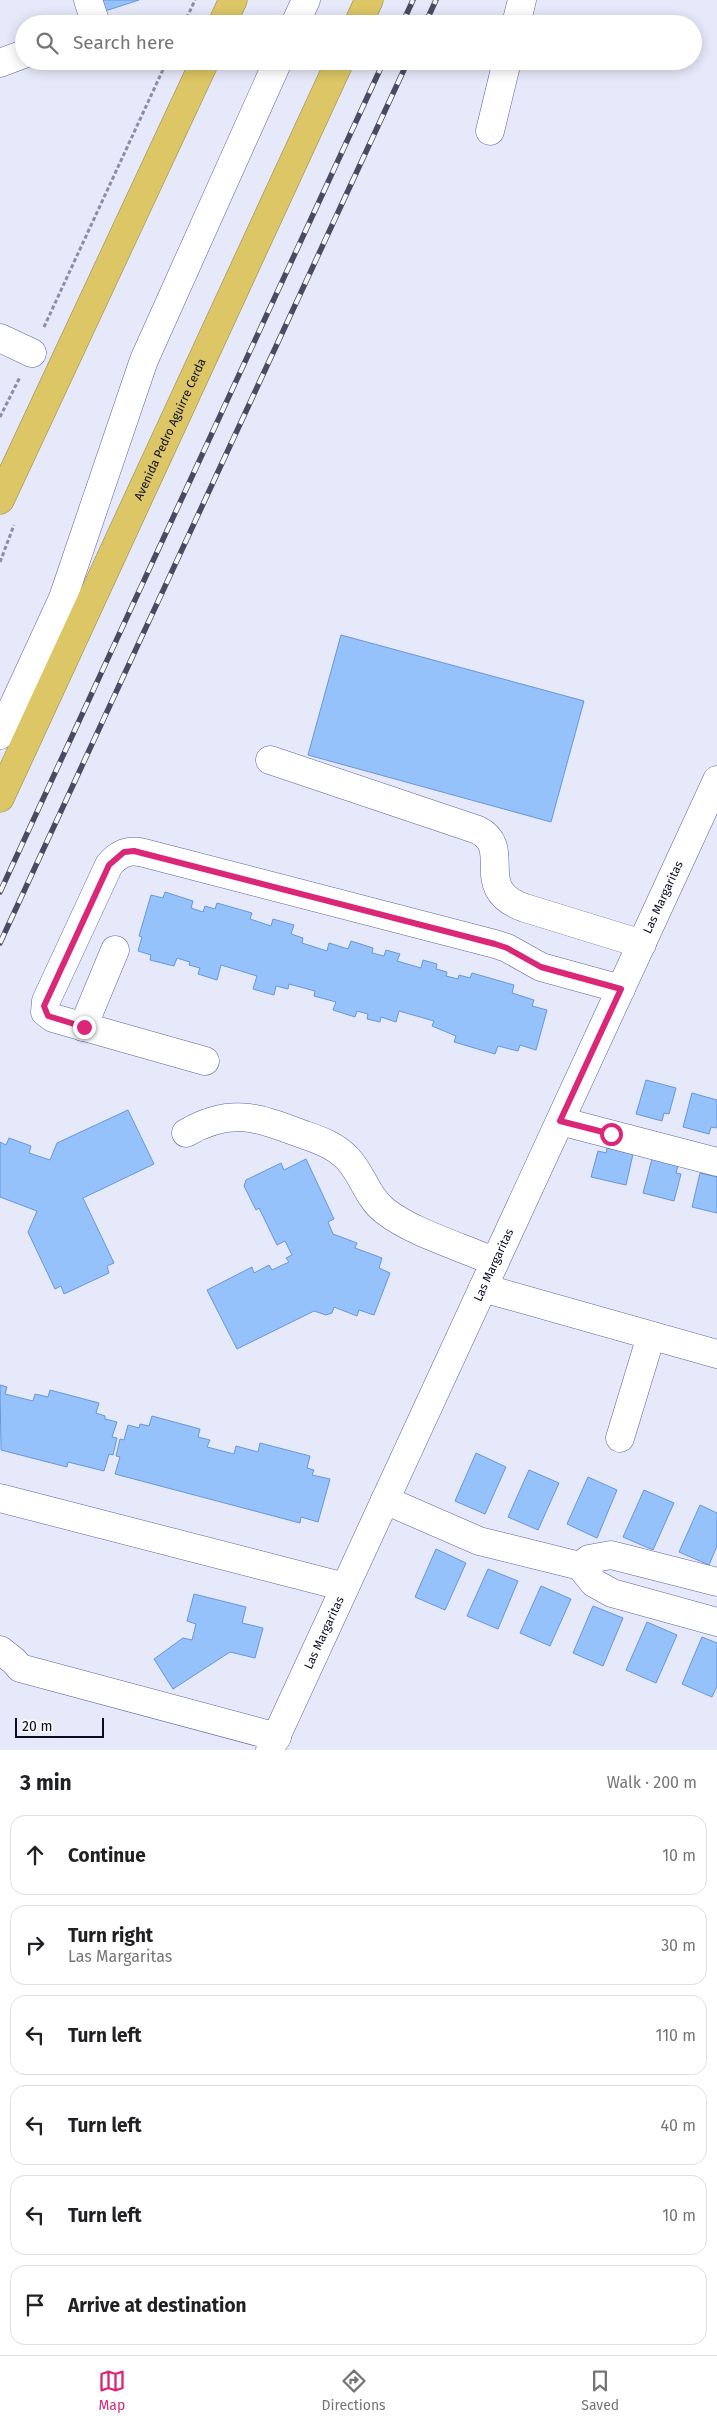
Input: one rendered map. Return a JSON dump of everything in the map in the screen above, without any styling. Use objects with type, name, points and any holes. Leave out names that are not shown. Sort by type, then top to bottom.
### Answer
[{"type":"highway","points":[[226,15],[234,0]]},
{"type":"highway","points":[[362,15],[369,0]]},
{"type":"highway","points":[[8,510],[201,70]]},
{"type":"highway","name":"Avenida Pedro Aguirre Cerda","points":[[0,798],[336,70]]},
{"type":"street","points":[[88,0],[93,15]]},
{"type":"street","points":[[283,15],[290,0]]},
{"type":"street","points":[[299,15],[306,0]]},
{"type":"street","points":[[518,15],[522,0]]},
{"type":"street","points":[[0,63],[15,57]]},
{"type":"street","points":[[0,697],[47,591],[127,355],[144,314],[258,70]]},
{"type":"street","points":[[0,735],[63,598],[144,360],[274,70]]},
{"type":"street","points":[[490,131],[505,70]]},
{"type":"street","points":[[0,338],[32,352]]},
{"type":"street","points":[[270,760],[487,834],[493,843],[495,856],[493,873],[497,884],[509,900],[517,905],[642,944]]},
{"type":"street","name":"Las Margaritas","points":[[274,1743],[717,780]]},
{"type":"street","points":[[205,1061],[48,1016],[44,1006],[109,865],[124,852],[134,851],[495,944],[507,948],[541,967],[621,989]]},
{"type":"street","points":[[84,1027],[115,950]]},
{"type":"street","points":[[186,1133],[202,1124],[220,1118],[250,1117],[262,1119],[323,1141],[336,1148],[348,1158],[356,1168],[368,1192],[385,1211],[408,1225],[495,1262]]},
{"type":"street","points":[[560,1121],[717,1162]]},
{"type":"street","points":[[483,1288],[717,1354]]},
{"type":"street","points":[[620,1438],[651,1336]]},
{"type":"street","points":[[0,1498],[345,1587]]},
{"type":"street","points":[[385,1500],[479,1541],[580,1566],[594,1583],[612,1593],[717,1622]]},
{"type":"street","points":[[580,1566],[589,1559],[611,1554],[717,1582]]},
{"type":"street","points":[[6,1665],[274,1743]]},
{"type":"path","points":[[188,15],[196,0]]},
{"type":"path","points":[[0,417],[163,70]]},
{"type":"path","points":[[0,562],[8,510]]},
{"type":"building","points":[[98,0],[139,0],[102,12]]},
{"type":"building","points":[[341,635],[584,701],[551,822],[308,755]]},
{"type":"building","points":[[165,892],[193,901],[191,908],[203,912],[205,906],[215,909],[217,903],[252,913],[250,919],[271,926],[273,919],[294,925],[291,934],[303,938],[302,943],[327,951],[329,943],[348,949],[351,941],[373,948],[372,953],[384,956],[386,950],[400,954],[397,961],[421,968],[423,960],[437,964],[436,969],[447,972],[446,976],[458,979],[459,975],[470,978],[472,973],[514,985],[512,993],[534,1000],[532,1006],[547,1010],[536,1050],[520,1045],[518,1051],[498,1046],[495,1054],[454,1042],[456,1036],[432,1026],[434,1021],[399,1011],[396,1022],[381,1017],[380,1022],[367,1019],[368,1014],[357,1011],[355,1017],[333,1010],[336,1002],[314,996],[315,991],[289,984],[288,989],[276,986],[274,995],[253,989],[257,976],[221,965],[217,980],[198,974],[200,968],[189,965],[190,962],[177,958],[174,966],[150,960],[151,955],[138,951],[142,937],[139,936],[151,895],[163,898]]},
{"type":"building","points":[[646,1080],[676,1088],[669,1114],[664,1113],[662,1121],[636,1114]]},
{"type":"building","points":[[692,1093],[717,1100],[717,1124],[716,1128],[711,1127],[709,1134],[683,1127]]},
{"type":"building","points":[[128,1110],[154,1164],[83,1198],[114,1263],[107,1266],[109,1273],[64,1294],[61,1286],[55,1289],[28,1232],[37,1211],[0,1197],[0,1142],[6,1145],[9,1138],[31,1146],[29,1153],[50,1160],[57,1143]]},
{"type":"building","points":[[607,1148],[633,1154],[626,1185],[591,1177],[598,1151],[606,1153]]},
{"type":"building","points":[[306,1159],[334,1219],[328,1222],[333,1234],[357,1243],[355,1248],[382,1258],[379,1268],[390,1273],[374,1315],[359,1310],[357,1316],[334,1307],[332,1313],[326,1315],[314,1311],[237,1349],[207,1290],[252,1267],[254,1273],[269,1265],[272,1270],[289,1262],[286,1258],[292,1255],[285,1241],[277,1245],[259,1208],[256,1210],[244,1186],[246,1180],[281,1163],[284,1170]]},
{"type":"building","points":[[652,1159],[678,1166],[676,1173],[681,1174],[674,1201],[643,1193]]},
{"type":"building","points":[[700,1173],[717,1177],[717,1213],[692,1207]]},
{"type":"building","points":[[0,1385],[7,1387],[5,1394],[33,1401],[35,1394],[48,1397],[50,1390],[99,1403],[96,1413],[105,1416],[105,1419],[117,1422],[112,1437],[117,1438],[113,1455],[109,1454],[104,1471],[68,1462],[67,1467],[1,1450]]},
{"type":"building","points":[[152,1416],[200,1429],[198,1437],[210,1440],[207,1447],[234,1454],[236,1446],[258,1452],[260,1443],[310,1456],[307,1468],[314,1470],[312,1475],[330,1479],[318,1522],[301,1517],[300,1523],[115,1474],[120,1457],[116,1456],[120,1439],[124,1440],[128,1425],[139,1428],[140,1424],[149,1426]]},
{"type":"building","points":[[476,1453],[506,1467],[485,1514],[455,1501]]},
{"type":"building","points":[[529,1470],[559,1483],[538,1530],[508,1517]]},
{"type":"building","points":[[588,1477],[617,1490],[597,1538],[567,1524]]},
{"type":"building","points":[[644,1490],[674,1503],[653,1550],[623,1537]]},
{"type":"building","points":[[700,1505],[717,1513],[717,1546],[709,1565],[679,1552]]},
{"type":"building","points":[[436,1549],[466,1563],[445,1610],[415,1597]]},
{"type":"building","points":[[488,1569],[518,1581],[498,1629],[467,1616]]},
{"type":"building","points":[[541,1586],[571,1599],[550,1646],[520,1633]]},
{"type":"building","points":[[194,1594],[246,1607],[242,1623],[263,1628],[255,1658],[230,1652],[173,1689],[154,1659],[183,1638],[192,1640],[196,1624],[187,1621]]},
{"type":"building","points":[[593,1606],[623,1618],[603,1666],[573,1653]]},
{"type":"building","points":[[647,1622],[677,1635],[656,1683],[626,1670]]},
{"type":"building","points":[[702,1637],[717,1643],[717,1686],[712,1697],[682,1684]]},
{"type":"railway","points":[[406,15],[413,0]]},
{"type":"railway","points":[[429,15],[436,0]]},
{"type":"railway","points":[[0,892],[380,70]]},
{"type":"railway","points":[[0,943],[404,70]]},
{"type":"route","points":[[84,1027],[48,1016],[44,1006],[109,865],[124,852],[144,853],[495,944],[507,948],[541,967],[621,989],[560,1121],[611,1134]]}]
